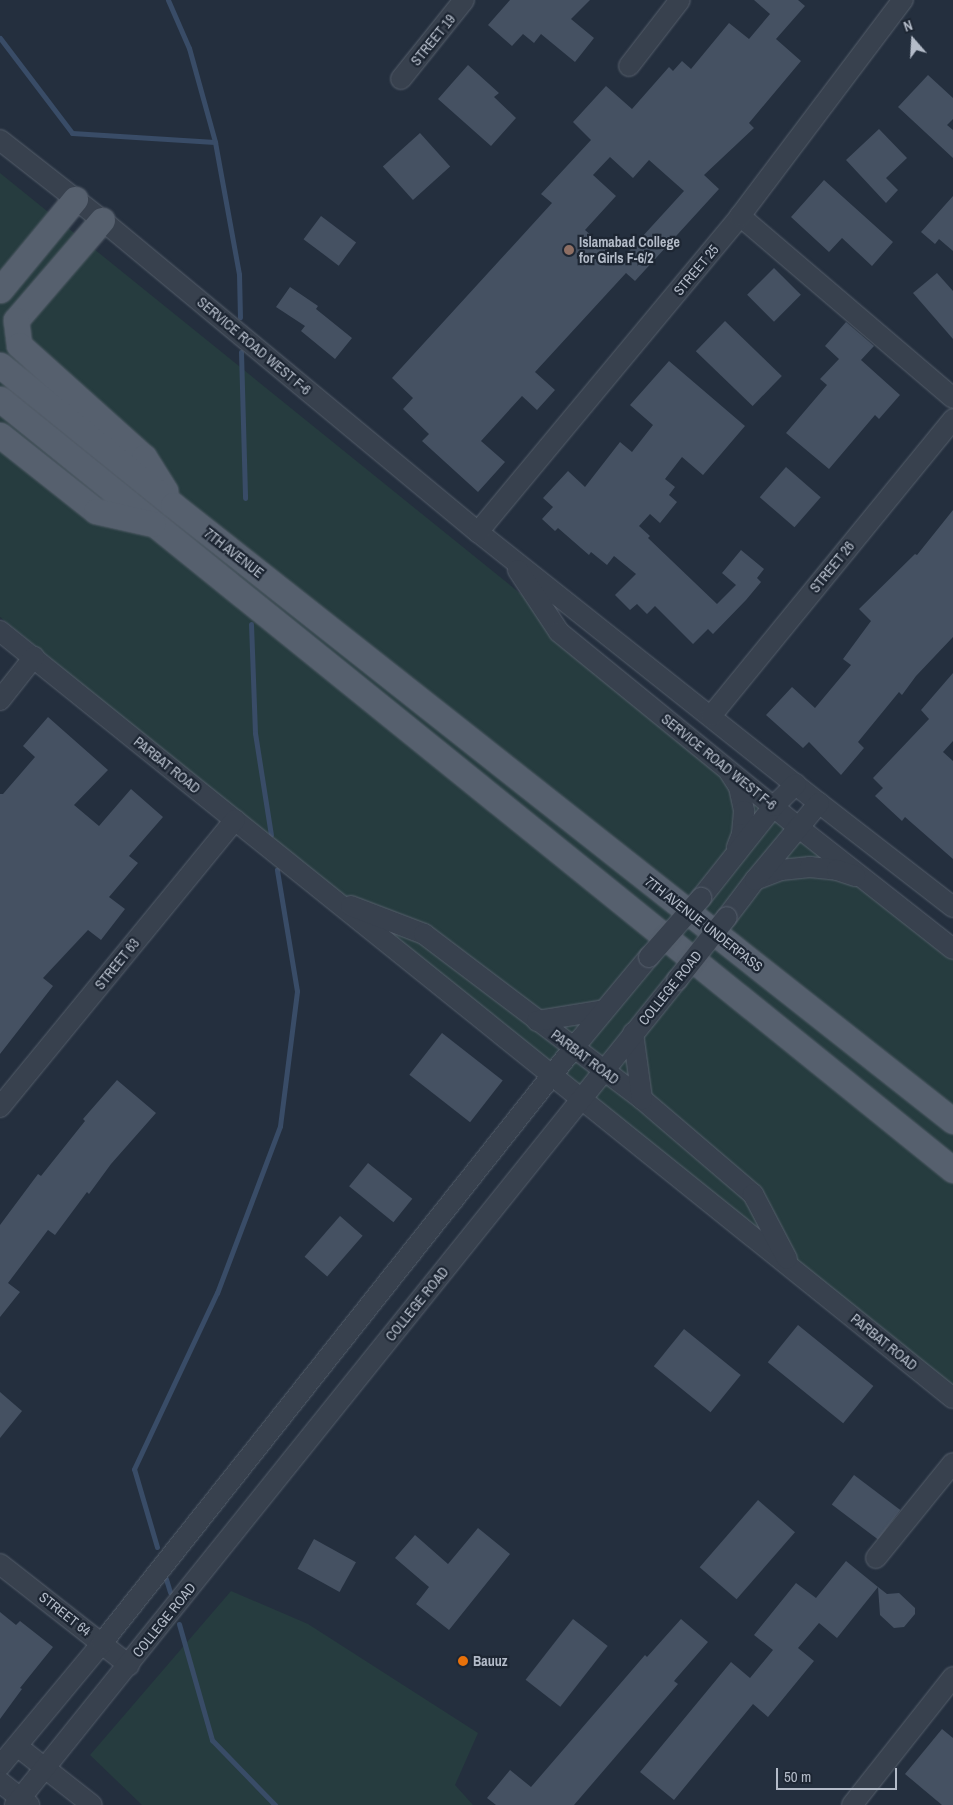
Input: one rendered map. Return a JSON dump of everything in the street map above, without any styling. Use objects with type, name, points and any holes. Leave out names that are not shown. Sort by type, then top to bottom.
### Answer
[{"type":"main road","points":[[0,290],[75,198]]},
{"type":"main road","points":[[102,220],[16,320],[20,345],[144,456],[173,505]]},
{"type":"main road","name":"7TH AVENUE","points":[[0,365],[173,505],[470,740]]},
{"type":"main road","name":"7TH AVENUE","points":[[0,399],[953,1170]]},
{"type":"main road","points":[[0,435],[96,511],[158,525]]},
{"type":"main road","name":"7TH AVENUE UNDERPASS","points":[[470,740],[945,1115]]},
{"type":"street","name":"STREET 19","points":[[401,79],[464,0]]},
{"type":"street","points":[[629,66],[680,0]]},
{"type":"street","name":"STREET 25","points":[[478,532],[740,216],[903,0]]},
{"type":"street","name":"SERVICE ROAD WEST F-6","points":[[0,140],[102,220],[478,532],[819,803],[953,906]]},
{"type":"street","points":[[740,216],[953,398]]},
{"type":"street","name":"STREET 26","points":[[711,716],[953,419]]},
{"type":"street","name":"SERVICE ROAD WEST F-6","points":[[507,554],[559,632],[727,767],[798,827],[953,949]]},
{"type":"street","name":"PARBAT ROAD","points":[[0,630],[551,1076],[582,1098],[953,1398]]},
{"type":"street","points":[[0,700],[34,657]]},
{"type":"street","points":[[727,767],[739,787],[744,811],[742,834],[733,856]]},
{"type":"street","points":[[0,1766],[102,1643],[573,1048],[701,898],[774,806],[796,784]]},
{"type":"street","name":"COLLEGE ROAD","points":[[22,1803],[46,1768],[603,1070],[728,917],[755,880],[819,803]]},
{"type":"street","name":"STREET 63","points":[[0,1107],[235,820]]},
{"type":"street","points":[[755,880],[781,870],[810,867],[838,870],[864,880]]},
{"type":"street","name":"PARBAT ROAD","points":[[333,900],[424,934],[642,1100],[753,1194],[791,1267]]},
{"type":"street","points":[[537,1021],[604,1010]]},
{"type":"street","points":[[633,1033],[642,1100]]},
{"type":"street","points":[[876,1558],[953,1463]]},
{"type":"street","name":"STREET 64","points":[[0,1564],[129,1665]]},
{"type":"street","points":[[852,1805],[953,1678]]},
{"type":"street","points":[[18,1746],[92,1805]]},
{"type":"street","points":[[0,1782],[22,1803]]},
{"type":"green space","points":[[0,173],[953,943],[953,1398],[0,617]]},
{"type":"green space","points":[[231,1591],[308,1624],[478,1733],[455,1785],[473,1805],[142,1805],[90,1755]]},
{"type":"building","points":[[510,0],[590,0],[571,19],[594,38],[575,62],[541,34],[534,43],[523,34],[512,46],[488,25]]},
{"type":"building","points":[[754,0],[798,0],[805,6],[776,39],[801,61],[749,123],[754,128],[704,175],[719,189],[635,281],[626,273],[535,372],[555,390],[537,410],[522,396],[481,441],[505,462],[478,492],[422,441],[429,434],[403,409],[413,398],[392,378],[552,203],[541,194],[591,140],[573,122],[606,86],[632,109],[669,67],[673,71],[682,61],[691,69],[729,23],[749,39],[770,14]],"holes":[[[610,157],[633,178],[649,160],[684,191],[620,261],[585,230],[616,196],[593,175]]]},
{"type":"building","points":[[468,65],[499,93],[494,97],[516,118],[491,146],[438,99]]},
{"type":"building","points":[[928,75],[953,98],[953,119],[947,125],[953,130],[953,158],[898,107]]},
{"type":"building","points":[[879,129],[907,158],[886,178],[898,190],[886,203],[846,160]]},
{"type":"building","points":[[420,133],[450,166],[413,200],[383,166]]},
{"type":"building","points":[[824,180],[893,242],[872,266],[842,238],[829,252],[791,217]]},
{"type":"building","points":[[953,196],[953,251],[939,239],[935,244],[921,232]]},
{"type":"building","points":[[321,216],[356,242],[339,266],[304,239]]},
{"type":"building","points":[[774,268],[801,295],[774,322],[747,295]]},
{"type":"building","points":[[937,273],[953,291],[953,339],[913,293]]},
{"type":"building","points":[[290,287],[318,306],[316,309],[352,338],[335,359],[301,331],[305,326],[276,307]]},
{"type":"building","points":[[725,321],[782,376],[753,406],[696,351]]},
{"type":"building","points":[[846,322],[874,346],[861,360],[900,395],[879,419],[875,415],[829,469],[786,433],[827,385],[820,379],[839,359],[825,346]]},
{"type":"building","points":[[669,361],[745,426],[703,475],[682,457],[665,479],[675,487],[669,495],[677,502],[660,523],[650,514],[639,526],[650,536],[648,538],[717,604],[736,585],[722,573],[741,550],[764,569],[757,578],[761,582],[746,600],[713,634],[708,629],[693,644],[655,606],[647,614],[637,604],[630,610],[615,595],[636,574],[614,556],[607,565],[591,552],[589,555],[558,528],[555,531],[542,519],[553,507],[543,498],[568,471],[585,487],[620,442],[632,452],[653,425],[630,405]]},
{"type":"building","points":[[786,467],[821,497],[794,527],[760,497]]},
{"type":"building","points":[[953,510],[953,637],[916,676],[902,695],[899,692],[858,742],[864,748],[841,775],[809,742],[803,748],[766,715],[792,687],[815,708],[851,665],[843,659],[871,621],[859,609],[915,554],[917,555]]},
{"type":"building","points":[[953,673],[953,741],[943,752],[953,761],[953,859],[905,817],[902,821],[875,796],[883,788],[873,778],[929,719],[921,710]]},
{"type":"building","points":[[48,717],[108,770],[74,805],[99,826],[131,789],[163,817],[129,856],[138,863],[109,897],[125,909],[101,940],[88,930],[43,978],[53,986],[0,1054],[0,794],[3,794],[35,757],[23,746]]},
{"type":"building","points":[[442,1033],[503,1080],[470,1122],[409,1075]]},
{"type":"building","points":[[117,1080],[156,1113],[111,1164],[89,1194],[87,1192],[55,1235],[48,1230],[8,1283],[20,1292],[0,1317],[0,1225],[38,1174],[41,1176],[85,1121],[83,1119]]},
{"type":"building","points":[[368,1163],[412,1199],[393,1222],[349,1186]]},
{"type":"building","points":[[340,1216],[363,1236],[327,1276],[305,1257]]},
{"type":"building","points":[[798,1325],[873,1386],[843,1423],[768,1362]]},
{"type":"building","points":[[684,1329],[741,1375],[711,1412],[654,1366]]},
{"type":"building","points":[[0,1392],[22,1411],[0,1438]]},
{"type":"building","points":[[854,1475],[900,1510],[878,1539],[832,1505]]},
{"type":"building","points":[[758,1500],[795,1532],[737,1599],[700,1567]]},
{"type":"building","points":[[478,1528],[510,1554],[449,1630],[416,1604],[429,1587],[395,1558],[415,1535],[448,1564]]},
{"type":"building","points":[[314,1539],[356,1562],[339,1592],[298,1569]]},
{"type":"building","points":[[846,1561],[878,1587],[837,1638],[819,1623],[798,1648],[814,1661],[768,1717],[753,1704],[674,1800],[640,1772],[731,1662],[750,1678],[773,1650],[754,1635],[796,1583],[816,1598]]},
{"type":"building","points":[[878,1587],[887,1594],[899,1593],[915,1608],[915,1614],[904,1627],[894,1628],[880,1615]]},
{"type":"building","points":[[0,1612],[16,1625],[20,1621],[53,1647],[20,1688],[22,1689],[0,1719]]},
{"type":"building","points":[[573,1619],[608,1646],[560,1707],[526,1680]]},
{"type":"building","points":[[681,1619],[708,1642],[674,1681],[678,1684],[574,1805],[496,1805],[487,1798],[510,1770],[531,1787],[645,1655],[647,1657]]},
{"type":"building","points":[[942,1729],[953,1738],[953,1805],[942,1805],[905,1774]]},
{"type":"waterway","points":[[168,0],[189,48],[215,142]]},
{"type":"waterway","points":[[0,38],[72,133],[215,142],[239,274],[240,317]]},
{"type":"waterway","points":[[241,352],[245,498]]},
{"type":"waterway","points":[[251,624],[255,733],[271,835]]},
{"type":"waterway","points":[[157,1547],[134,1469],[217,1293],[280,1126],[297,991],[277,870]]},
{"type":"waterway","points":[[166,1579],[170,1592]]},
{"type":"waterway","points":[[179,1624],[212,1740],[275,1805]]},
{"type":"place","name":"Islamabad College for Girls F-6/2","points":[[569,250]]},
{"type":"place","name":"Bauuz","points":[[463,1661]]}]
